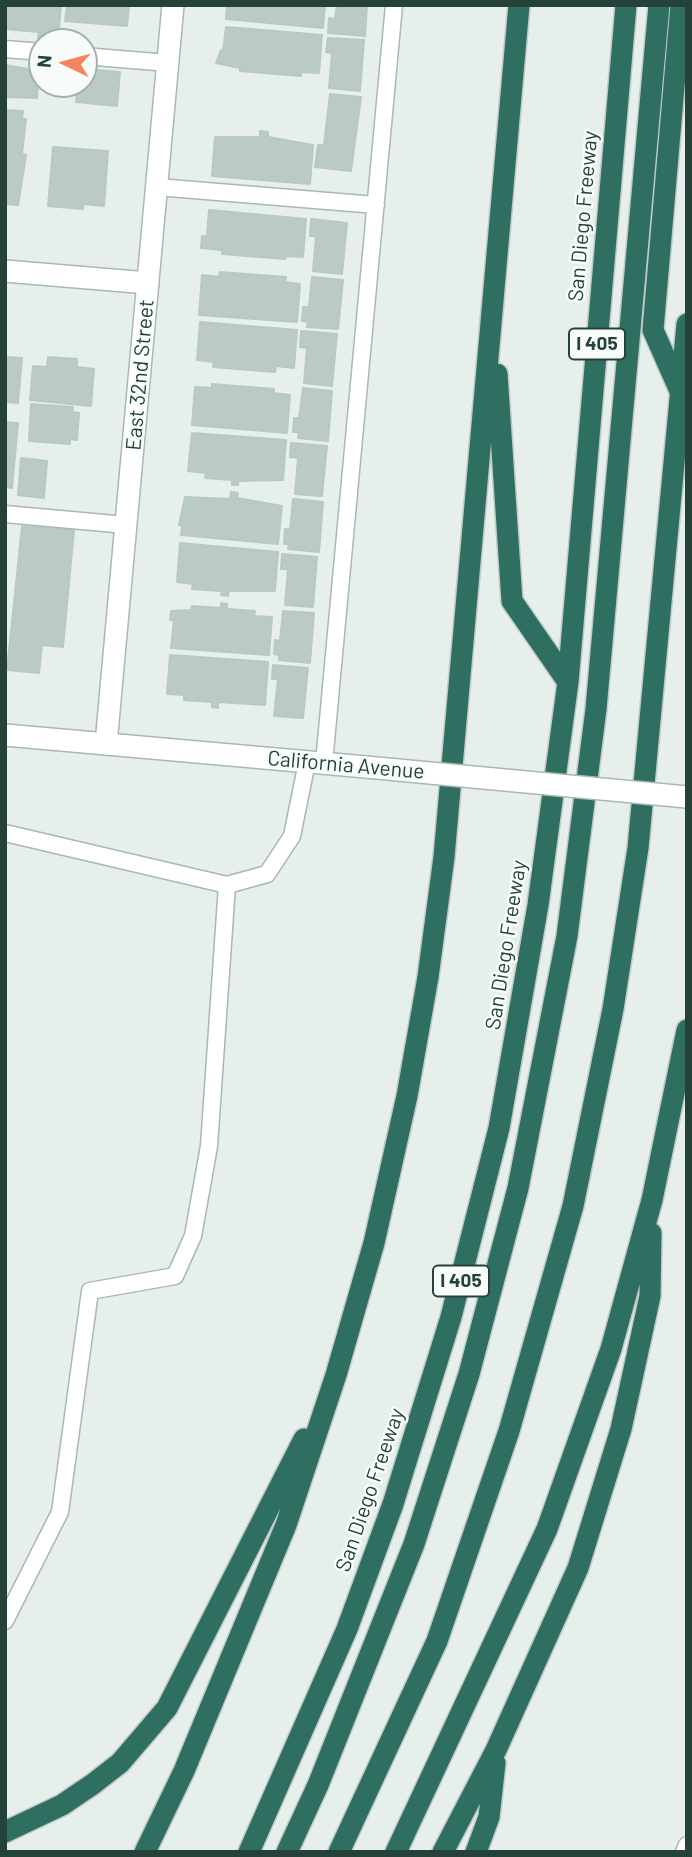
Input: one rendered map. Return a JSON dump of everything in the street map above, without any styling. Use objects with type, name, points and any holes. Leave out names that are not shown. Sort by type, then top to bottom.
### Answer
[{"type":"highway","points":[[145,1852],[184,1771],[286,1525],[336,1376],[374,1243],[428,977],[444,857],[519,5]]},
{"type":"highway","name":"San Diego Freeway","points":[[249,1852],[347,1629],[393,1504],[451,1317],[499,1128],[520,1020],[568,682],[626,5]]},
{"type":"highway","points":[[287,1852],[318,1785],[414,1544],[469,1374],[518,1188],[567,936],[596,709],[659,5]]},
{"type":"highway","points":[[681,5],[653,330],[681,393]]},
{"type":"highway","points":[[492,306],[512,601],[568,682]]},
{"type":"highway","points":[[339,1852],[437,1641],[455,1592],[509,1432],[573,1206],[613,1009],[638,848],[687,324]]},
{"type":"highway","points":[[396,1852],[547,1529],[611,1349],[652,1200],[687,1030]]},
{"type":"highway","points":[[443,1852],[496,1750],[578,1568],[621,1429],[650,1296],[652,1200]]},
{"type":"highway","points":[[5,1832],[62,1805],[93,1784],[120,1763],[167,1708],[336,1376]]},
{"type":"highway","points":[[476,1852],[489,1816],[496,1750]]},
{"type":"street","name":"East 32nd Street","points":[[106,744],[173,5]]},
{"type":"street","points":[[5,271],[148,283]]},
{"type":"street","name":"California Avenue","points":[[5,736],[687,797]]},
{"type":"lane","points":[[5,833],[226,885],[267,874],[292,836],[316,762],[376,205],[394,5]]},
{"type":"lane","points":[[5,49],[28,51]]},
{"type":"lane","points":[[98,57],[168,63]]},
{"type":"lane","points":[[157,187],[376,205]]},
{"type":"lane","points":[[5,514],[126,525]]},
{"type":"lane","points":[[5,1621],[60,1512],[90,1291],[176,1276],[193,1236],[209,1146],[226,885]]},
{"type":"lane","points":[[684,1852],[687,1845]]},
{"type":"building","points":[[5,5],[61,5],[59,28],[28,28],[28,31],[5,29]]},
{"type":"building","points":[[67,5],[129,5],[127,26],[65,21]]},
{"type":"building","points":[[227,5],[325,5],[323,28],[226,19]]},
{"type":"building","points":[[337,5],[367,5],[365,36],[328,33],[329,18],[335,19]]},
{"type":"building","points":[[226,27],[322,35],[319,73],[301,72],[301,76],[240,71],[240,68],[216,63],[221,50],[223,51]]},
{"type":"building","points":[[328,38],[364,40],[360,91],[329,88],[332,53],[326,52]]},
{"type":"building","points":[[5,65],[28,69],[28,98],[5,97]]},
{"type":"building","points":[[98,70],[120,72],[117,106],[76,102],[76,98],[98,98]]},
{"type":"building","points":[[330,94],[361,97],[351,171],[315,167],[318,145],[324,145]]},
{"type":"building","points":[[6,110],[23,111],[22,119],[26,119],[22,154],[26,155],[18,205],[5,204]]},
{"type":"building","points":[[260,131],[268,132],[268,137],[313,145],[310,184],[212,176],[215,137],[260,137]]},
{"type":"building","points":[[53,147],[108,151],[104,206],[83,204],[83,209],[48,206]]},
{"type":"building","points":[[209,210],[306,219],[303,257],[286,256],[285,259],[222,254],[222,250],[201,248],[202,236],[207,236]]},
{"type":"building","points":[[311,219],[347,223],[342,274],[313,271],[316,236],[310,236]]},
{"type":"building","points":[[220,272],[286,277],[285,282],[300,284],[297,322],[199,315],[202,275],[219,277]]},
{"type":"building","points":[[312,277],[343,280],[338,329],[307,327],[308,322],[302,321],[303,307],[309,307]]},
{"type":"building","points":[[200,322],[297,330],[294,368],[276,366],[275,372],[213,367],[214,362],[197,360]]},
{"type":"building","points":[[301,331],[337,334],[332,386],[304,383],[307,348],[300,347]]},
{"type":"building","points":[[5,357],[22,358],[18,403],[5,402]]},
{"type":"building","points":[[48,357],[77,359],[77,367],[94,369],[91,406],[30,400],[33,366],[47,367]]},
{"type":"building","points":[[212,384],[274,389],[274,393],[290,395],[287,433],[192,425],[195,387],[212,388]]},
{"type":"building","points":[[303,388],[332,391],[328,441],[298,438],[299,432],[293,432],[294,418],[299,418]]},
{"type":"building","points":[[31,404],[73,407],[72,412],[79,413],[77,440],[70,439],[70,444],[29,441]]},
{"type":"building","points":[[5,422],[18,423],[12,488],[5,487]]},
{"type":"building","points":[[192,433],[286,440],[283,480],[238,481],[238,485],[232,485],[232,480],[205,478],[206,473],[188,471]]},
{"type":"building","points":[[291,443],[327,446],[322,496],[295,494],[298,458],[290,457]]},
{"type":"building","points":[[21,458],[47,461],[44,498],[18,495]]},
{"type":"building","points":[[231,492],[238,493],[237,498],[282,506],[278,544],[181,535],[182,525],[179,525],[185,497],[230,499]]},
{"type":"building","points":[[293,499],[323,502],[319,552],[288,549],[289,544],[284,544],[285,529],[290,530]]},
{"type":"building","points":[[22,526],[74,530],[63,647],[42,645],[39,673],[7,670]]},
{"type":"building","points":[[180,543],[278,552],[275,591],[229,591],[228,596],[221,595],[222,591],[192,589],[193,584],[177,582]]},
{"type":"building","points":[[282,554],[317,557],[313,607],[285,605],[288,569],[281,569]]},
{"type":"building","points":[[221,603],[227,604],[227,609],[255,611],[254,616],[272,617],[269,655],[171,648],[174,620],[170,620],[171,611],[191,610],[192,606],[221,608]]},
{"type":"building","points":[[283,611],[314,613],[310,663],[279,660],[279,655],[274,654],[275,640],[280,641]]},
{"type":"building","points":[[170,655],[268,662],[265,705],[218,702],[218,708],[212,707],[212,702],[184,700],[184,695],[167,694]]},
{"type":"building","points":[[273,665],[308,668],[303,718],[274,716],[278,679],[272,679]]}]
